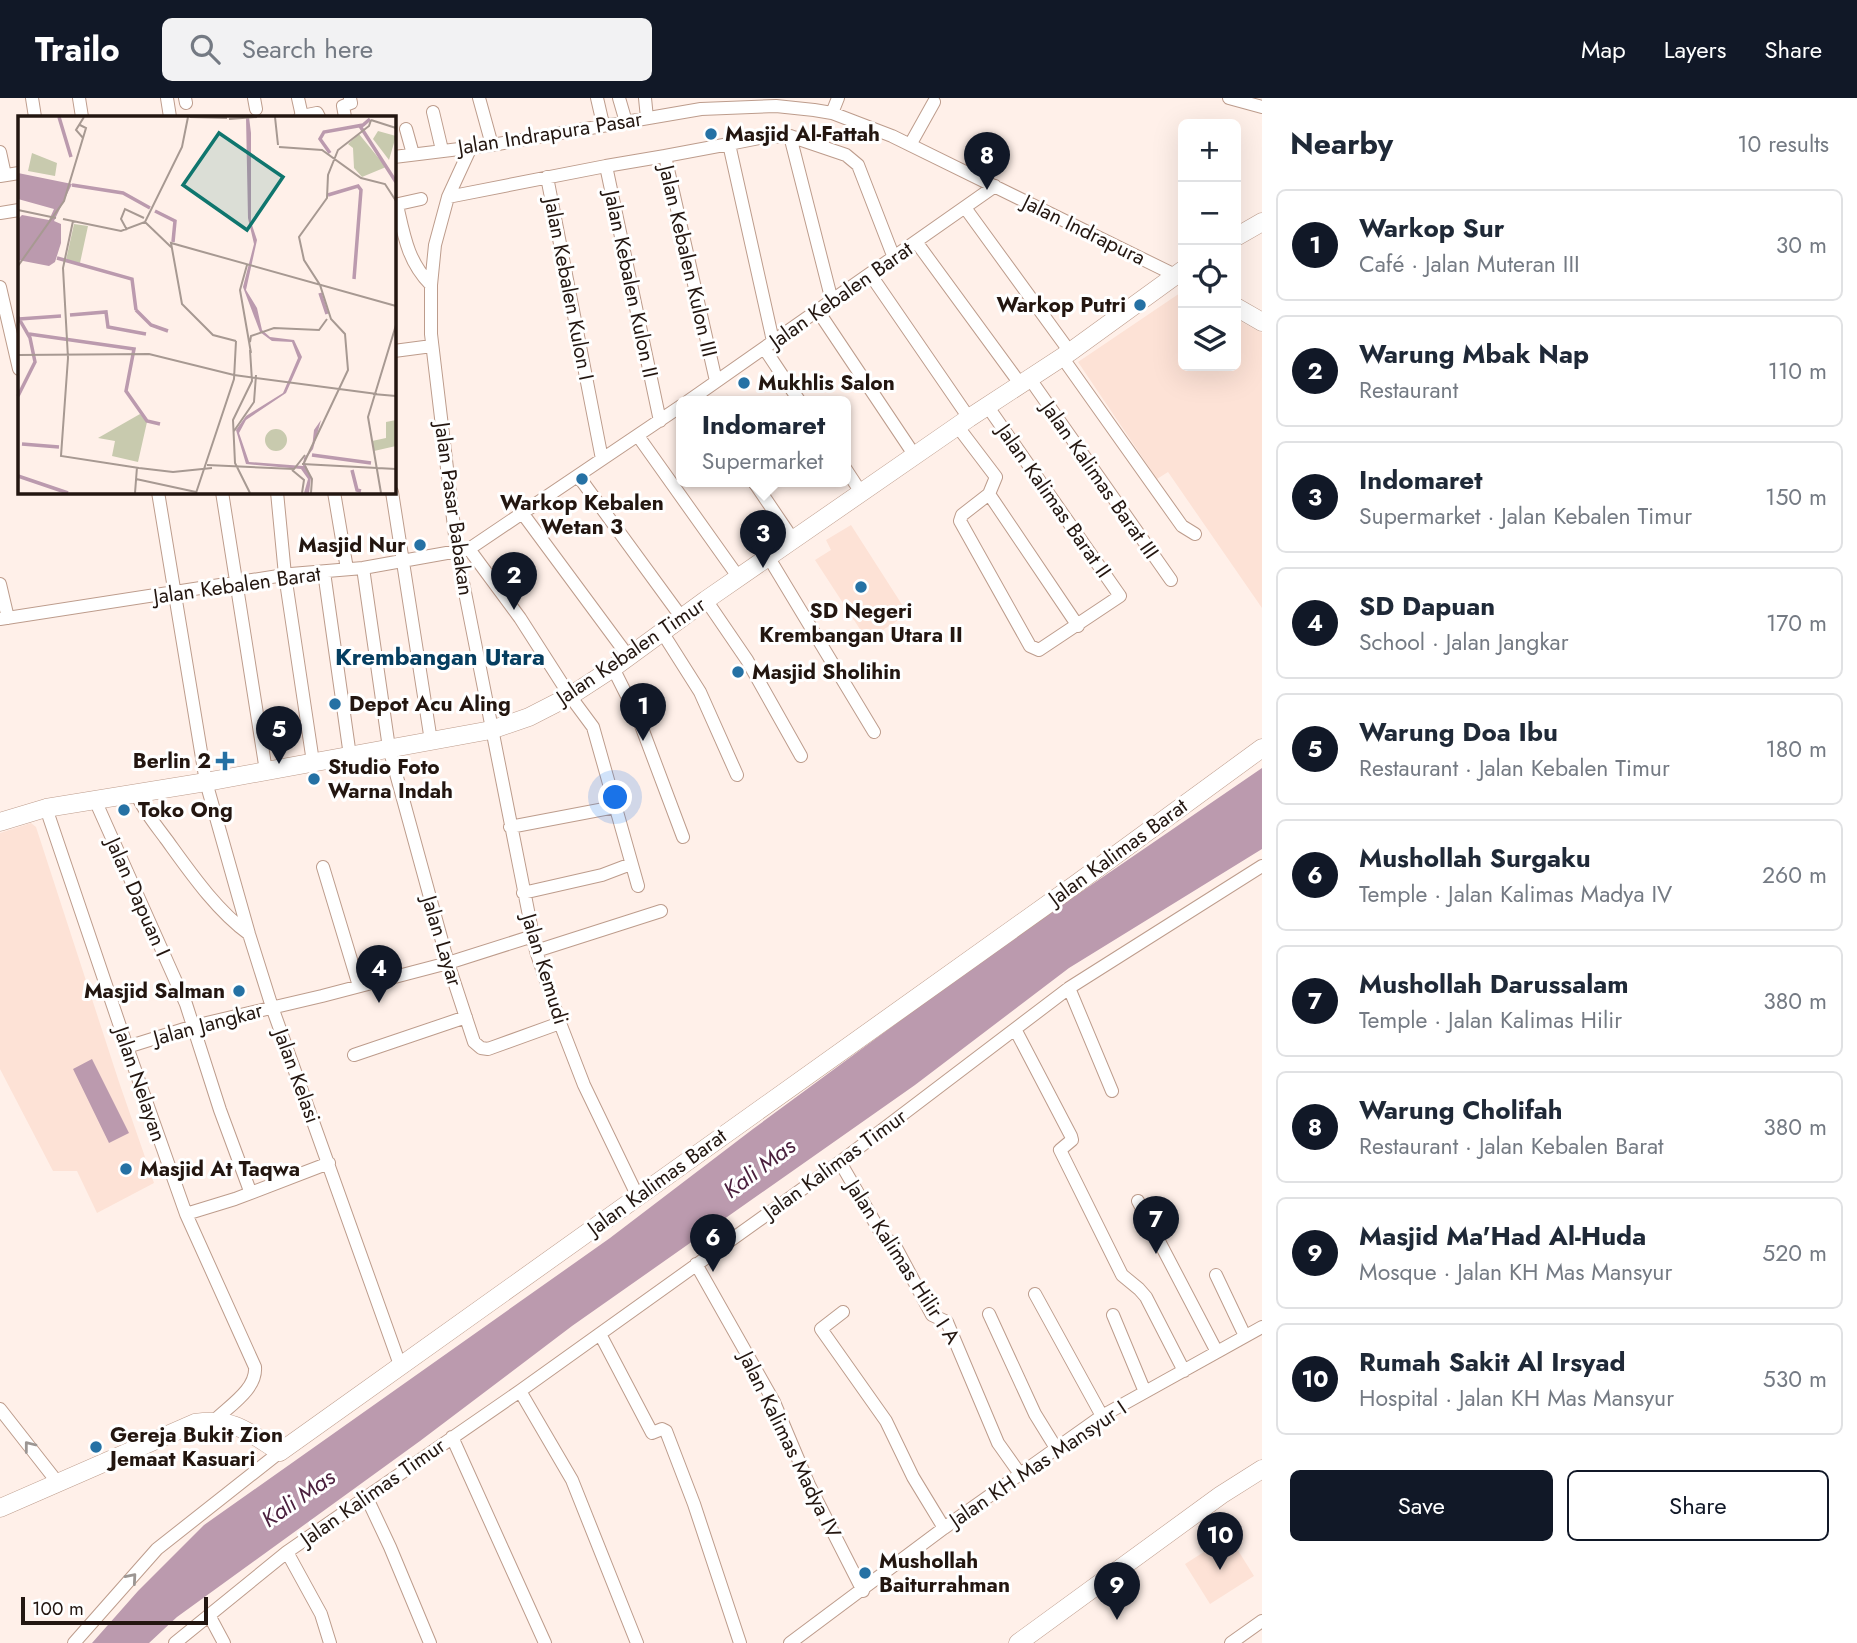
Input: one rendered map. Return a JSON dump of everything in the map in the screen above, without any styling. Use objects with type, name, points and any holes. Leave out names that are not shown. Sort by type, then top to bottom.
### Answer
[{"type":"street","points":[[33,98],[35,116]]},
{"type":"street","points":[[79,98],[82,116]]},
{"type":"street","points":[[167,98],[170,116]]},
{"type":"street","points":[[299,98],[301,116],[317,113],[318,116]]},
{"type":"street","points":[[479,98],[492,145]]},
{"type":"street","points":[[597,98],[603,124]]},
{"type":"street","points":[[619,98],[626,122]]},
{"type":"street","points":[[645,98],[647,118]]},
{"type":"street","points":[[832,113],[838,98]]},
{"type":"street","points":[[1229,98],[1262,107]]},
{"type":"street","points":[[345,116],[343,106],[350,100]]},
{"type":"street","points":[[910,145],[934,102]]},
{"type":"street","name":"Jalan Indrapura Pasar","points":[[396,156],[492,145],[701,109],[776,106],[832,113]]},
{"type":"street","points":[[433,112],[442,150]]},
{"type":"street","name":"Jalan Indrapura","points":[[832,113],[910,145],[1178,273]]},
{"type":"street","points":[[406,129],[413,154]]},
{"type":"street","points":[[790,136],[832,301]]},
{"type":"street","points":[[665,156],[765,137],[790,136],[846,155],[858,165],[894,258]]},
{"type":"street","points":[[729,144],[769,344],[797,396]]},
{"type":"street","name":"Jalan Pasar Babakan","points":[[471,147],[448,197],[435,245],[431,285],[432,346],[491,730]]},
{"type":"street","points":[[0,152],[3,175]]},
{"type":"street","name":"Jalan Kebalen Kulon III","points":[[606,166],[665,156],[716,381]]},
{"type":"street","name":"Jalan Kebalen Kulon II","points":[[547,177],[606,166],[660,421]]},
{"type":"street","name":"Jalan Kebalen Kulon I","points":[[448,197],[547,177],[602,460]]},
{"type":"street","name":"Jalan Kebalen Barat","points":[[698,396],[995,186]]},
{"type":"street","points":[[421,199],[396,205],[404,239],[417,271],[431,285]]},
{"type":"street","points":[[966,209],[1182,526],[1195,534]]},
{"type":"street","points":[[0,213],[18,210]]},
{"type":"street","points":[[1241,234],[1262,222]]},
{"type":"street","name":"Jalan Kalimas Barat III","points":[[917,243],[1026,382],[1171,580]]},
{"type":"street","points":[[870,274],[996,477],[989,494],[961,517],[975,550],[1034,650],[1039,650],[1078,626],[989,494]]},
{"type":"street","name":"Jalan Kebalen Timur","points":[[0,822],[46,808],[491,730],[529,716],[613,668],[706,600],[1178,276]]},
{"type":"street","points":[[0,287],[18,365]]},
{"type":"street","points":[[1238,308],[1262,322]]},
{"type":"street","points":[[818,311],[915,456]]},
{"type":"street","points":[[396,351],[432,346]]},
{"type":"street","name":"Jalan Kalimas Barat II","points":[[988,407],[1120,596],[1078,626]]},
{"type":"street","name":"Jalan Kebalen Barat","points":[[4,618],[285,575],[363,568],[463,551],[579,477],[676,410]]},
{"type":"street","points":[[638,436],[739,578]]},
{"type":"street","points":[[579,477],[682,618]]},
{"type":"street","points":[[851,477],[862,494]]},
{"type":"street","points":[[757,487],[794,541]]},
{"type":"street","name":"Jalan Kelasi","points":[[158,494],[206,782],[248,934],[400,1366]]},
{"type":"street","points":[[222,494],[266,771]]},
{"type":"street","points":[[277,494],[285,575],[313,762]]},
{"type":"street","points":[[334,494],[347,569]]},
{"type":"street","points":[[392,494],[431,741]]},
{"type":"street","points":[[523,514],[628,656]]},
{"type":"street","points":[[463,551],[520,618],[596,734],[638,886]]},
{"type":"street","points":[[769,558],[874,732]]},
{"type":"street","name":"Jalan Layar","points":[[363,568],[389,748],[448,962],[474,1042],[485,1049],[560,1023]]},
{"type":"street","points":[[324,572],[350,756]]},
{"type":"street","points":[[0,584],[4,618]]},
{"type":"street","points":[[706,600],[747,660],[801,755]]},
{"type":"street","points":[[662,632],[700,692],[737,775]]},
{"type":"street","points":[[613,668],[639,720],[683,837]]},
{"type":"street","name":"Jalan Kemudi","points":[[491,730],[536,951],[560,1023],[603,1128],[637,1195]]},
{"type":"street","name":"Jalan Kalimas Barat","points":[[74,1643],[157,1549],[280,1452],[1076,884],[1262,748]]},
{"type":"street","points":[[136,793],[141,805],[183,862],[228,916],[248,934]]},
{"type":"street","name":"Jalan Dapuan I","points":[[95,800],[194,1026],[220,1110],[250,1192]]},
{"type":"street","points":[[510,827],[615,807]]},
{"type":"street","name":"Jalan Nelayan","points":[[46,808],[186,1214],[255,1367],[254,1380],[248,1388],[215,1420]]},
{"type":"street","points":[[523,893],[602,875],[631,864]]},
{"type":"street","name":"Jalan Kalimas Timur","points":[[175,1643],[287,1552],[520,1391],[840,1162],[1069,988],[1262,866]]},
{"type":"street","points":[[323,867],[359,986]]},
{"type":"street","points":[[536,951],[661,911]]},
{"type":"street","name":"Jalan Jangkar","points":[[127,1047],[194,1026],[448,962],[533,936]]},
{"type":"street","points":[[1069,988],[1112,1091]]},
{"type":"street","points":[[354,1055],[466,1017]]},
{"type":"street","points":[[1015,1029],[1071,1136],[1070,1142],[1060,1150],[1072,1175],[1122,1275],[1146,1297],[1184,1371]]},
{"type":"street","name":"Jalan Kalimas Hilir I A","points":[[840,1162],[885,1240],[893,1242],[933,1315],[947,1322],[998,1443],[1020,1474]]},
{"type":"street","points":[[186,1214],[329,1163]]},
{"type":"street","points":[[1138,1201],[1217,1352]]},
{"type":"street","name":"Jalan Kalimas Madya IV","points":[[696,1264],[774,1402],[809,1485],[863,1591]]},
{"type":"street","points":[[1216,1275],[1245,1336]]},
{"type":"street","points":[[1035,1294],[1102,1416]]},
{"type":"street","points":[[843,1312],[822,1326],[825,1335],[886,1421],[913,1477],[944,1528]]},
{"type":"street","points":[[989,1314],[1035,1414],[1056,1448]]},
{"type":"street","points":[[1113,1315],[1145,1392]]},
{"type":"street","name":"Jalan KH Mas Mansyur I","points":[[790,1643],[944,1528],[1102,1416],[1262,1327]]},
{"type":"street","points":[[600,1334],[652,1433],[662,1429],[666,1431],[694,1504],[740,1643]]},
{"type":"street","points":[[520,1391],[572,1480],[637,1643]]},
{"type":"street","points":[[0,1409],[58,1483]]},
{"type":"street","points":[[0,1508],[195,1423],[215,1420],[229,1422],[280,1452]]},
{"type":"street","points":[[452,1437],[545,1643]]},
{"type":"street","points":[[1018,1643],[1221,1495],[1262,1469]]},
{"type":"street","points":[[366,1496],[430,1643]]},
{"type":"street","points":[[287,1552],[321,1614],[330,1643]]},
{"type":"street","points":[[209,1615],[224,1643]]},
{"type":"street","points":[[1231,1643],[1250,1637],[1262,1621]]},
{"type":"shaded area","points":[[1178,294],[1178,371],[1241,371],[1241,322],[1262,333],[1262,608],[1168,472],[1157,479],[1078,362]]},
{"type":"shaded area","name":"SD Negeri Krembangan Utara II","points":[[851,525],[908,614],[867,640],[815,560],[831,550],[826,540]]},
{"type":"shaded area","points":[[31,823],[36,827],[154,1183],[97,1213],[77,1171],[53,1171],[0,1069],[0,833]]},
{"type":"shaded area","points":[[1229,1536],[1254,1576],[1210,1604],[1185,1564]]},
{"type":"water","name":"Kali Mas","points":[[1262,768],[1262,849],[1069,968],[915,1085],[572,1326],[420,1441],[177,1617],[149,1643],[92,1643],[138,1591],[204,1525],[610,1238],[992,953]]},
{"type":"water","points":[[92,1059],[129,1133],[109,1143],[73,1069]]},
{"type":"place","name":"Masjid Al-Fattah","points":[[711,134]]},
{"type":"place","name":"Warung Cholifah","points":[[987,190]]},
{"type":"place","name":"Warkop Putri","points":[[1140,305]]},
{"type":"place","name":"Mukhlis Salon","points":[[744,383]]},
{"type":"place","name":"Warkop Kebalen Wetan 3","points":[[582,479]]},
{"type":"place","name":"Masjid Nur","points":[[420,545]]},
{"type":"place","name":"Indomaret","points":[[763,568]]},
{"type":"place","name":"SD Negeri Krembangan Utara II","points":[[861,587]]},
{"type":"place","name":"Warung Mbak Nap","points":[[514,610]]},
{"type":"place","name":"Masjid Sholihin","points":[[738,672]]},
{"type":"place","name":"Depot Acu Aling","points":[[335,704]]},
{"type":"place","name":"Warkop Sur","points":[[643,741]]},
{"type":"place","name":"Berlin 2","points":[[225,761]]},
{"type":"place","name":"Warung Doa Ibu","points":[[279,764]]},
{"type":"place","name":"Studio Foto Warna Indah","points":[[314,779]]},
{"type":"place","name":"Toko Ong","points":[[124,810]]},
{"type":"place","name":"Masjid Salman","points":[[239,991]]},
{"type":"place","name":"SD Dapuan","points":[[379,1003]]},
{"type":"place","name":"Masjid At Taqwa","points":[[126,1169]]},
{"type":"place","name":"Mushollah Darussalam","points":[[1156,1254]]},
{"type":"place","name":"Mushollah Surgaku","points":[[713,1272]]},
{"type":"place","name":"Gereja Bukit Zion Jemaat Kasuari","points":[[96,1447]]},
{"type":"place","name":"Rumah Sakit Al Irsyad","points":[[1220,1570]]},
{"type":"place","name":"Mushollah Baiturrahman","points":[[865,1573]]},
{"type":"place","name":"Masjid Ma'Had Al-Huda","points":[[1117,1620]]},
{"type":"district","name":"Krembangan Utara","points":[[440,657]]}]
